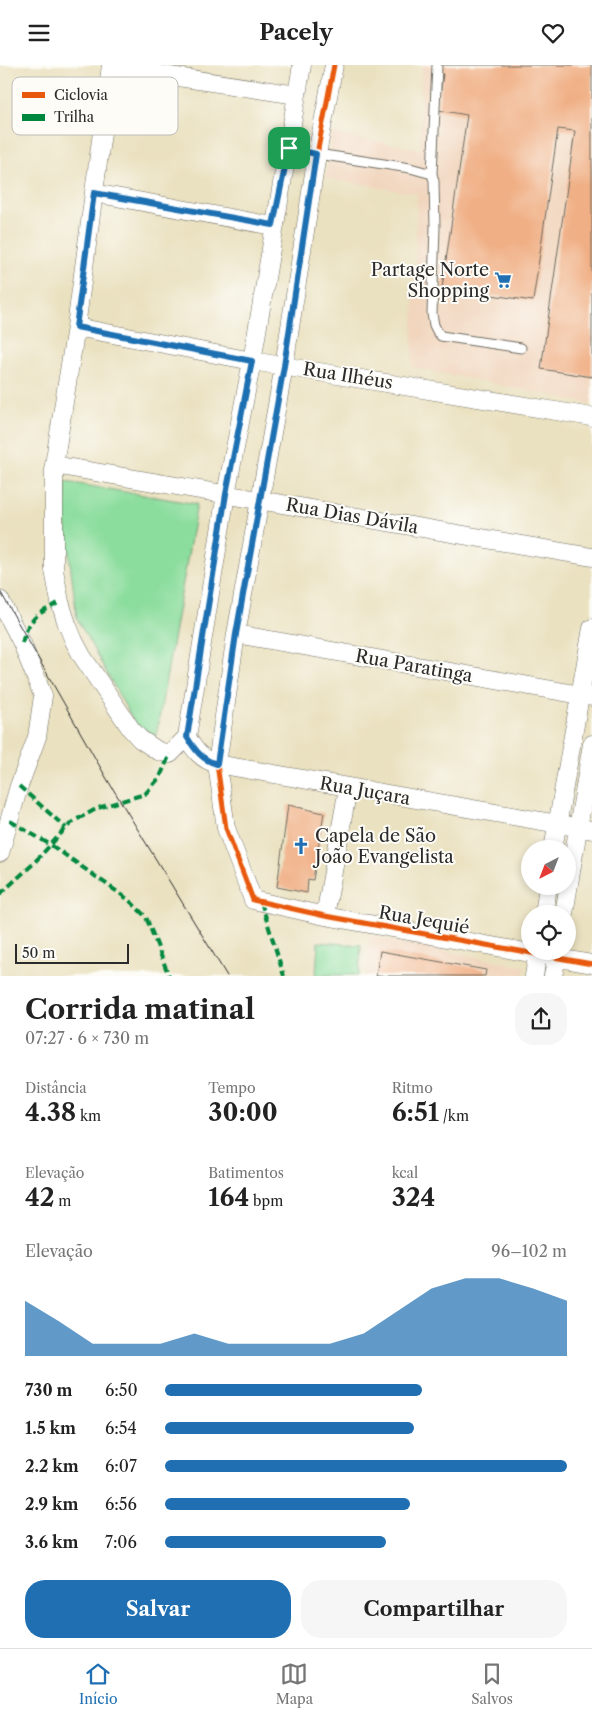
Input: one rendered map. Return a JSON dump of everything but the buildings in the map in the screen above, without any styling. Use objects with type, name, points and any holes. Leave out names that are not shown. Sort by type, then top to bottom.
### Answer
[{"type":"street","points":[[102,135],[76,327],[54,465],[54,570],[60,602],[67,624],[82,656],[131,729],[140,739],[158,751],[170,754],[187,737],[226,494],[252,361],[273,225],[289,148],[302,65]]},
{"type":"street","points":[[217,764],[236,634],[284,366],[316,154],[334,65]]},
{"type":"street","points":[[111,66],[297,95]]},
{"type":"street","points":[[94,193],[273,225]]},
{"type":"street","name":"Rua Ilhéus","points":[[76,327],[252,361],[592,417]]},
{"type":"street","name":"Rua Dias Dávila","points":[[54,465],[592,557]]},
{"type":"street","points":[[0,600],[22,643],[43,696],[39,728],[5,821],[0,853]]},
{"type":"street","points":[[555,840],[557,823],[586,696],[592,628]]},
{"type":"street","name":"Rua Paratinga","points":[[236,634],[586,696]]},
{"type":"street","name":"Rua Juçara","points":[[187,737],[193,747],[206,761],[217,764],[585,829]]},
{"type":"street","points":[[566,905],[585,829],[592,744]]},
{"type":"street","name":"Rua Jequié","points":[[217,764],[226,828],[253,900],[325,916],[521,950]]},
{"type":"street","points":[[325,916],[348,788]]},
{"type":"street","points":[[534,975],[537,960]]},
{"type":"street","points":[[553,975],[556,960]]},
{"type":"street","name":"Rua Jequié","points":[[576,960],[592,964]]},
{"type":"lane","points":[[437,65],[432,174],[434,181],[435,227],[432,314],[437,331],[442,336],[521,348]]},
{"type":"lane","points":[[289,148],[316,154],[410,168],[432,174]]},
{"type":"shaded area","name":"Partage Norte Shopping","points":[[422,65],[592,65],[592,404],[412,367],[417,194],[326,178],[332,133],[420,149]]},
{"type":"shaded area","points":[[370,936],[525,967],[523,975],[366,976]]},
{"type":"green space","points":[[66,482],[197,504],[156,736],[135,724],[77,619],[65,521]]},
{"type":"green space","points":[[318,942],[361,945],[359,975],[316,975]]},
{"type":"tram line","points":[[0,591],[107,779],[227,976]]},
{"type":"marked path","points":[[22,643],[28,627],[35,617],[60,602]]},
{"type":"marked path","points":[[0,894],[32,865],[74,821],[98,808],[145,794],[160,777],[170,754]]},
{"type":"marked path","points":[[19,786],[66,828]]},
{"type":"marked path","points":[[10,821],[51,845],[129,900],[146,917],[169,976]]},
{"type":"marked path","points":[[261,902],[284,976]]},
{"type":"cycle path","points":[[334,65],[317,154],[284,366],[236,634],[217,764],[226,828],[253,900],[325,916],[592,964]]},
{"type":"place","name":"Partage Norte Shopping","points":[[503,280]]},
{"type":"place","name":"Capela de São João Evangelista","points":[[301,846]]},
{"type":"route","points":[[289,148],[316,154],[284,366],[236,634],[217,764],[206,761],[193,747],[187,737],[226,494],[252,361],[76,327],[94,193],[273,225],[289,148]]}]
